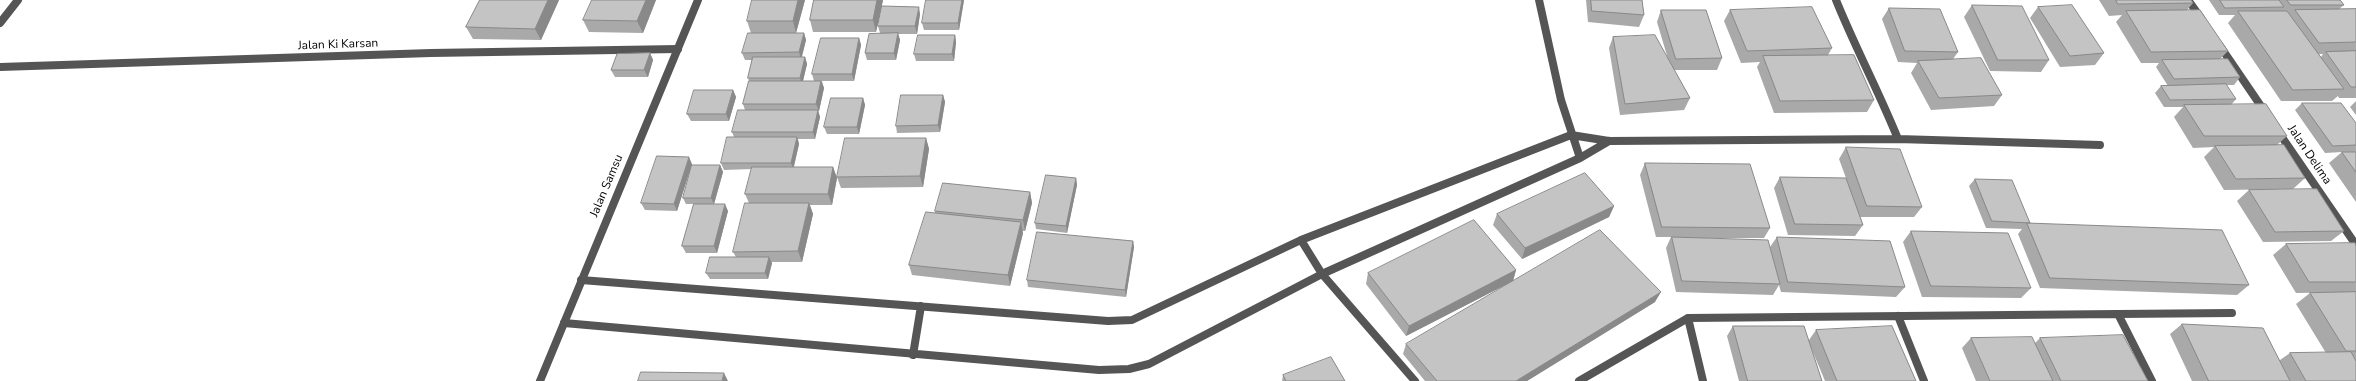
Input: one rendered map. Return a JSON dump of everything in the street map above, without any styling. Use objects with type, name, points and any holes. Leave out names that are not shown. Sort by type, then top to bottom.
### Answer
[{"type":"street","points":[[0,24],[18,0]]},
{"type":"street","name":"Jalan Samsu","points":[[540,381],[698,0]]},
{"type":"street","points":[[1539,0],[1571,135],[1580,158]]},
{"type":"street","points":[[1835,0],[1878,90],[1898,139]]},
{"type":"street","points":[[2188,0],[2206,26]]},
{"type":"street","name":"Jalan Delima","points":[[2215,39],[2356,245]]},
{"type":"street","name":"Jalan Ki Karsan","points":[[0,67],[431,53],[678,49]]},
{"type":"street","points":[[581,280],[1108,321],[1132,320],[1301,240],[1571,135],[1609,141],[1898,139],[2100,146]]},
{"type":"street","points":[[564,322],[913,355],[1099,370],[1129,369],[1149,364],[1322,274],[1580,158],[1609,141]]},
{"type":"street","points":[[1301,240],[1322,274],[1415,381]]},
{"type":"street","points":[[913,355],[921,306]]},
{"type":"street","points":[[1579,381],[1688,318],[2232,313]]},
{"type":"street","points":[[2118,314],[2152,381]]},
{"type":"street","points":[[1898,316],[1924,381]]},
{"type":"street","points":[[1688,318],[1703,381]]},
{"type":"building","points":[[480,0],[548,0],[535,29],[466,27]]},
{"type":"building","points":[[592,0],[646,0],[637,21],[583,20]]},
{"type":"building","points":[[752,0],[798,0],[793,21],[747,21]]},
{"type":"building","points":[[814,0],[877,0],[873,20],[810,20]]},
{"type":"building","points":[[926,0],[962,0],[958,23],[922,23]]},
{"type":"building","points":[[1591,0],[1642,0],[1644,15],[1592,11]]},
{"type":"building","points":[[2116,0],[2191,0],[2193,3],[2118,4]]},
{"type":"building","points":[[2220,0],[2279,0],[2284,7],[2225,8]]},
{"type":"building","points":[[2287,0],[2340,0],[2344,5],[2291,5]]},
{"type":"building","points":[[1972,5],[2022,6],[2049,60],[1998,60]]},
{"type":"building","points":[[2072,5],[2104,53],[2070,56],[2038,7]]},
{"type":"building","points":[[882,6],[919,7],[915,26],[878,26]]},
{"type":"building","points":[[1812,7],[1832,48],[1747,51],[1730,10]]},
{"type":"building","points":[[1889,8],[1940,9],[1958,52],[1905,51]]},
{"type":"building","points":[[2356,9],[2356,42],[2319,43],[2295,10]]},
{"type":"building","points":[[1661,10],[1706,10],[1722,58],[1676,59]]},
{"type":"building","points":[[2200,10],[2228,51],[2151,52],[2126,11]]},
{"type":"building","points":[[2238,11],[2287,11],[2344,89],[2293,90]]},
{"type":"building","points":[[748,33],[804,33],[799,52],[742,53]]},
{"type":"building","points":[[898,33],[894,53],[865,53],[869,34]]},
{"type":"building","points":[[918,35],[955,35],[952,54],[914,54]]},
{"type":"building","points":[[1655,35],[1690,98],[1625,104],[1613,37]]},
{"type":"building","points":[[821,38],[859,38],[852,74],[812,74]]},
{"type":"building","points":[[2356,51],[2356,87],[2351,87],[2326,52]]},
{"type":"building","points":[[650,53],[644,70],[611,70],[617,54]]},
{"type":"building","points":[[1854,55],[1874,100],[1780,101],[1763,56]]},
{"type":"building","points":[[753,57],[805,57],[800,78],[748,78]]},
{"type":"building","points":[[1981,58],[2002,95],[1939,98],[1918,61]]},
{"type":"building","points":[[2228,59],[2240,77],[2174,79],[2162,60]]},
{"type":"building","points":[[749,81],[821,81],[816,104],[743,104]]},
{"type":"building","points":[[2226,84],[2236,99],[2170,100],[2161,86]]},
{"type":"building","points":[[694,90],[733,90],[726,114],[687,114]]},
{"type":"building","points":[[901,95],[943,95],[938,125],[896,126]]},
{"type":"building","points":[[831,98],[863,98],[857,127],[824,127]]},
{"type":"building","points":[[2302,103],[2341,103],[2356,123],[2356,145],[2333,146]]},
{"type":"building","points":[[2266,104],[2287,136],[2204,136],[2184,105]]},
{"type":"building","points":[[738,110],[818,110],[813,132],[732,132]]},
{"type":"building","points":[[727,137],[797,137],[791,163],[721,163]]},
{"type":"building","points":[[845,138],[926,138],[920,176],[837,177]]},
{"type":"building","points":[[2284,145],[2305,178],[2236,179],[2215,146]]},
{"type":"building","points":[[1846,147],[1900,149],[1922,207],[1867,206]]},
{"type":"building","points":[[2342,152],[2356,152],[2356,172]]},
{"type":"building","points":[[657,156],[689,157],[674,204],[641,203]]},
{"type":"building","points":[[1645,163],[1750,164],[1770,228],[1662,227]]},
{"type":"building","points":[[692,165],[720,165],[711,198],[683,198]]},
{"type":"building","points":[[752,167],[833,167],[828,194],[745,194]]},
{"type":"building","points":[[1585,173],[1614,206],[1525,248],[1497,214]]},
{"type":"building","points":[[1046,175],[1076,178],[1066,226],[1035,223]]},
{"type":"building","points":[[1780,177],[1846,178],[1863,225],[1795,224]]},
{"type":"building","points":[[1975,179],[2012,180],[2030,223],[1992,221]]},
{"type":"building","points":[[943,183],[1030,192],[1023,220],[935,211]]},
{"type":"building","points":[[2317,189],[2344,231],[2275,232],[2249,190]]},
{"type":"building","points":[[745,203],[809,203],[798,251],[733,252]]},
{"type":"building","points":[[694,204],[725,204],[714,246],[682,246]]},
{"type":"building","points":[[926,212],[1021,222],[1008,275],[909,265]]},
{"type":"building","points":[[1474,220],[1516,270],[1409,326],[1368,273]]},
{"type":"building","points":[[2027,223],[2222,230],[2249,285],[2050,278]]},
{"type":"building","points":[[1600,230],[1661,292],[1516,381],[1437,381],[1406,344]]},
{"type":"building","points":[[1911,231],[2008,233],[2031,288],[1931,286]]},
{"type":"building","points":[[1037,232],[1133,241],[1125,290],[1027,280]]},
{"type":"building","points":[[1672,237],[1768,240],[1780,284],[1682,281]]},
{"type":"building","points":[[1777,237],[1890,241],[1905,287],[1788,282]]},
{"type":"building","points":[[2355,243],[2356,282],[2309,282],[2286,244]]},
{"type":"building","points":[[710,257],[769,257],[765,273],[706,273]]},
{"type":"building","points":[[2356,292],[2356,351],[2346,351],[2310,293]]},
{"type":"building","points":[[2182,324],[2263,328],[2290,381],[2209,381]]},
{"type":"building","points":[[1733,326],[1804,326],[1822,381],[1748,381]]},
{"type":"building","points":[[1892,326],[1916,381],[1837,381],[1816,330]]},
{"type":"building","points":[[2123,335],[2148,381],[2061,381],[2040,338]]},
{"type":"building","points":[[2032,337],[2053,381],[1990,381],[1971,338]]},
{"type":"building","points":[[2351,352],[2356,361],[2356,381],[2306,381],[2290,353]]},
{"type":"building","points":[[1331,357],[1345,381],[1286,381],[1283,375]]},
{"type":"building","points":[[641,372],[724,373],[722,381],[638,381]]}]
